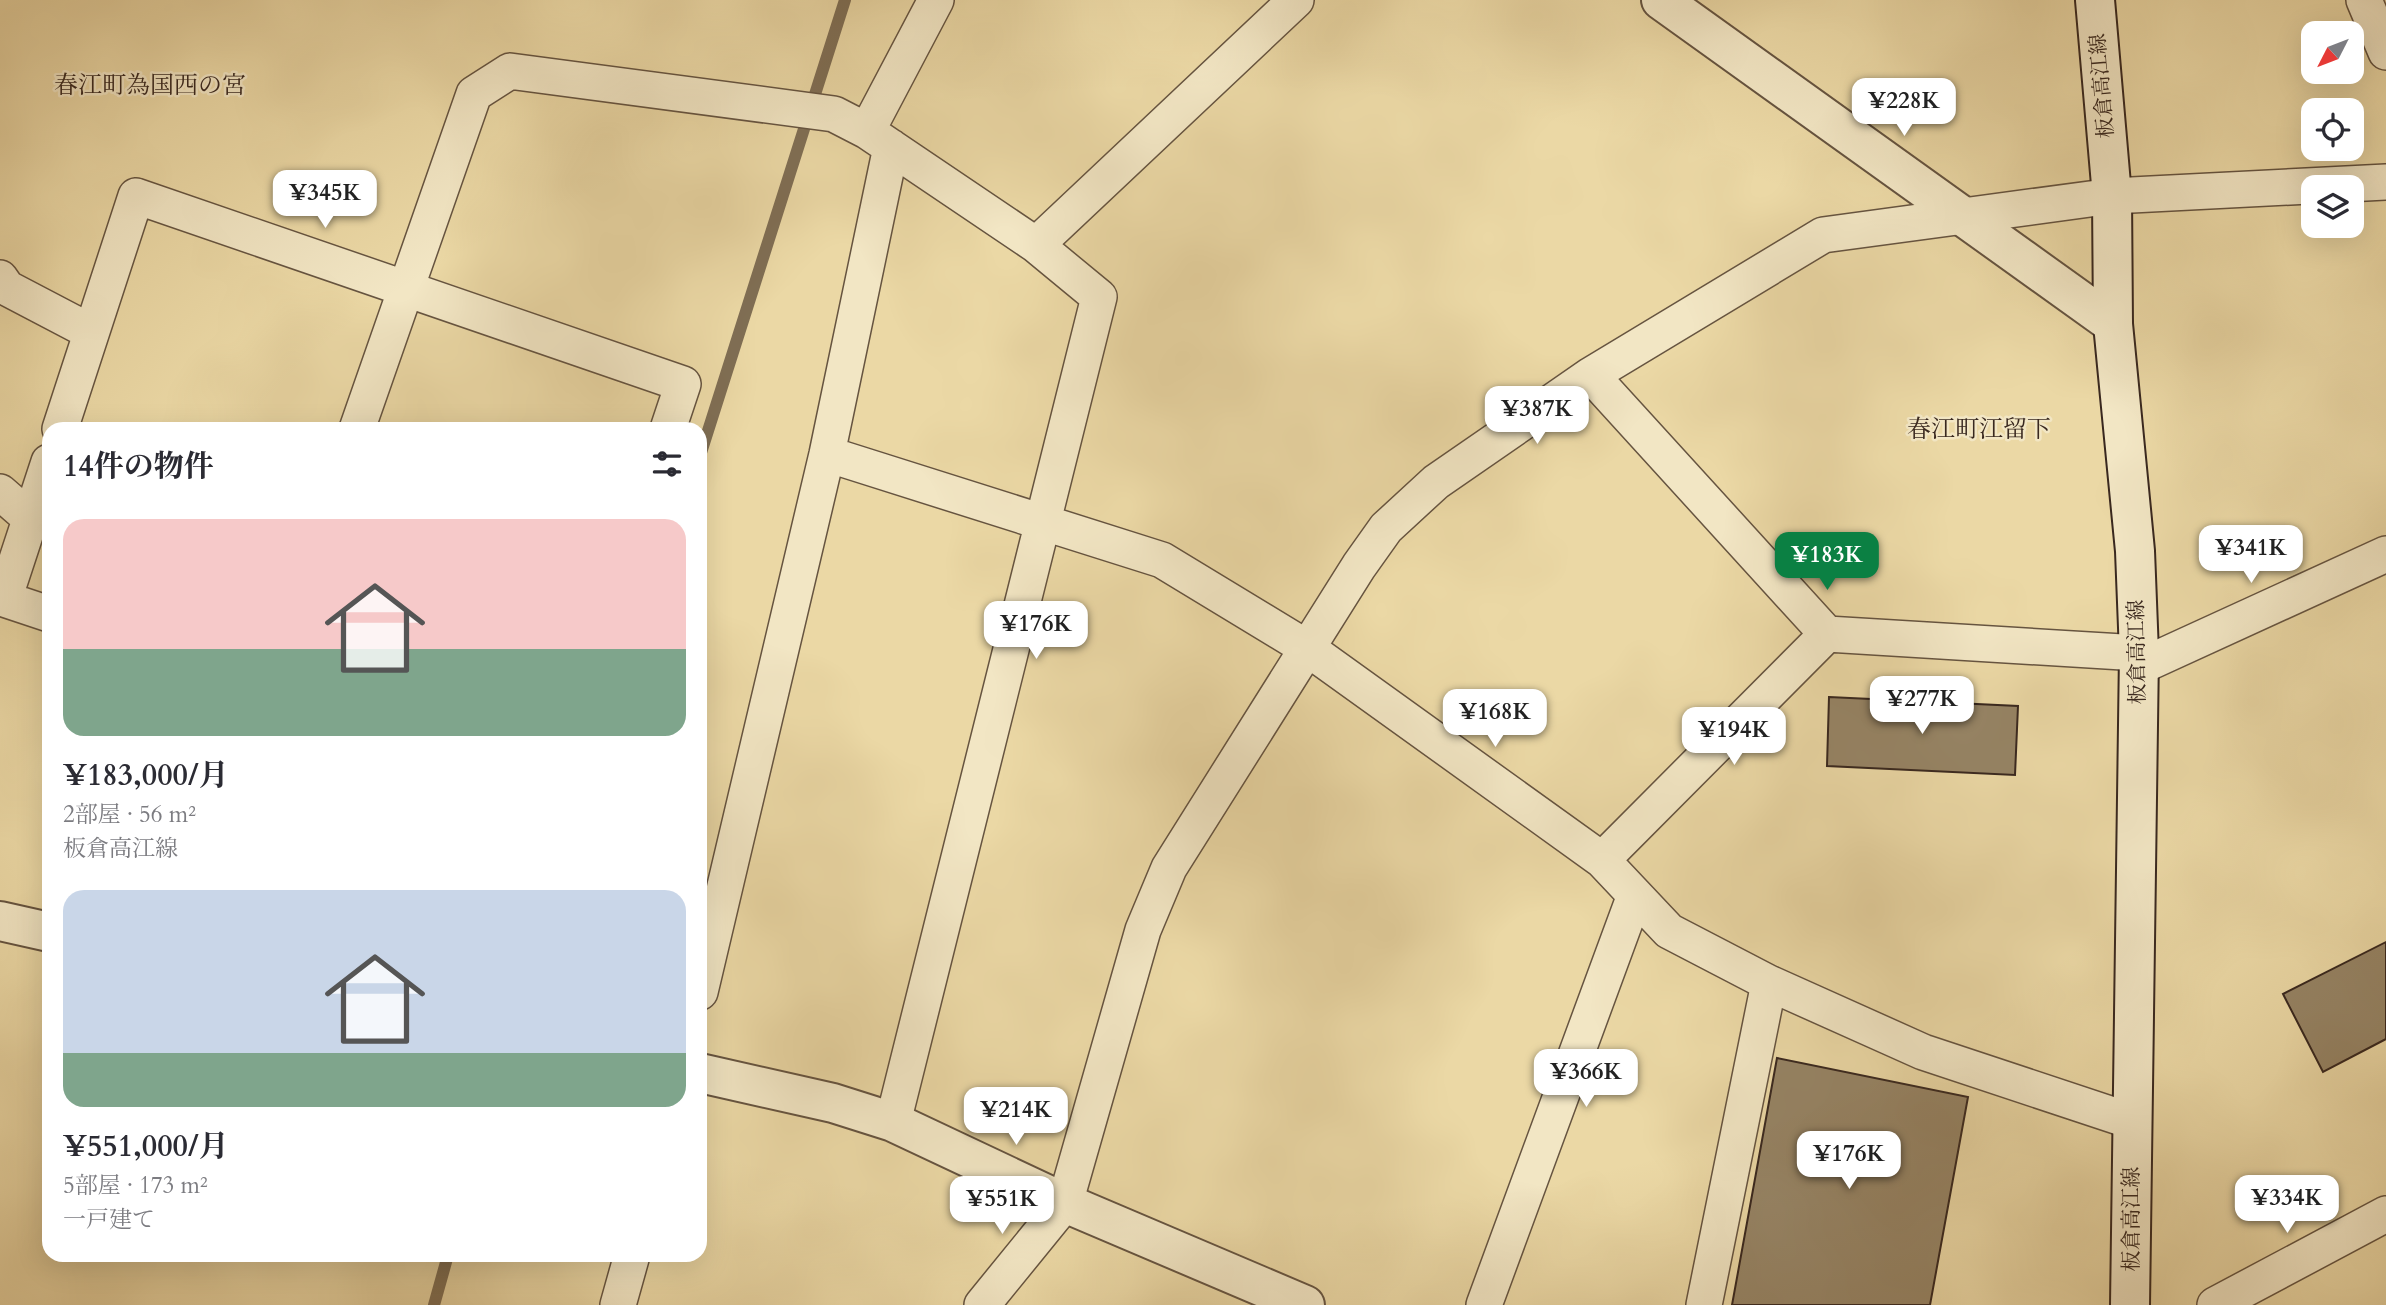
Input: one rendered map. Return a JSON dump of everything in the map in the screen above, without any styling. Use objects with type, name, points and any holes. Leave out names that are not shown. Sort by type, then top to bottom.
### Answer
[{"type":"main road","points":[[1661,0],[2113,324]]},
{"type":"main road","name":"板倉高江線","points":[[2095,0],[2112,196],[2113,324],[2135,551],[2139,660],[2130,1305]]},
{"type":"main road","points":[[0,921],[42,930]]},
{"type":"main road","points":[[707,1075],[833,1103],[893,1122],[1065,1203],[1305,1305]]},
{"type":"street","points":[[707,962],[827,454],[879,139],[936,0]]},
{"type":"street","points":[[1036,245],[1296,0]]},
{"type":"street","points":[[2364,0],[2386,52]]},
{"type":"street","points":[[359,422],[474,94],[510,71],[834,114],[879,139],[1036,245],[1099,298],[893,1122]]},
{"type":"street","points":[[982,1305],[1065,1203],[1143,930],[1169,868],[1386,528],[1436,482],[1591,375],[1823,236],[2112,196],[2386,182]]},
{"type":"street","points":[[62,422],[136,196],[405,286],[683,384],[670,422]]},
{"type":"street","points":[[0,278],[7,288],[91,332]]},
{"type":"street","points":[[1591,375],[1827,634],[2139,660],[2386,554]]},
{"type":"street","points":[[827,454],[1162,559],[1307,648],[1602,860],[1670,931],[1769,983],[1923,1052],[2131,1121]]},
{"type":"street","points":[[42,484],[4,599],[42,612]]},
{"type":"street","points":[[0,492],[31,519]]},
{"type":"street","points":[[1602,860],[1827,634]]},
{"type":"street","points":[[1484,1305],[1634,895]]},
{"type":"street","points":[[1704,1305],[1769,983]]},
{"type":"street","points":[[2215,1305],[2386,1214]]},
{"type":"street","points":[[618,1305],[630,1262]]},
{"type":"building","points":[[1829,697],[2018,706],[2015,775],[1827,766]]},
{"type":"building","points":[[2386,942],[2386,1039],[2323,1072],[2283,994]]},
{"type":"building","points":[[1777,1058],[1968,1097],[1930,1305],[1732,1305]]},
{"type":"waterway","points":[[707,434],[845,0]]},
{"type":"waterway","points":[[434,1305],[446,1262]]},
{"type":"district","name":"春江町為国西の宮","points":[[150,85]]},
{"type":"district","name":"春江町江留下","points":[[1979,429]]}]
